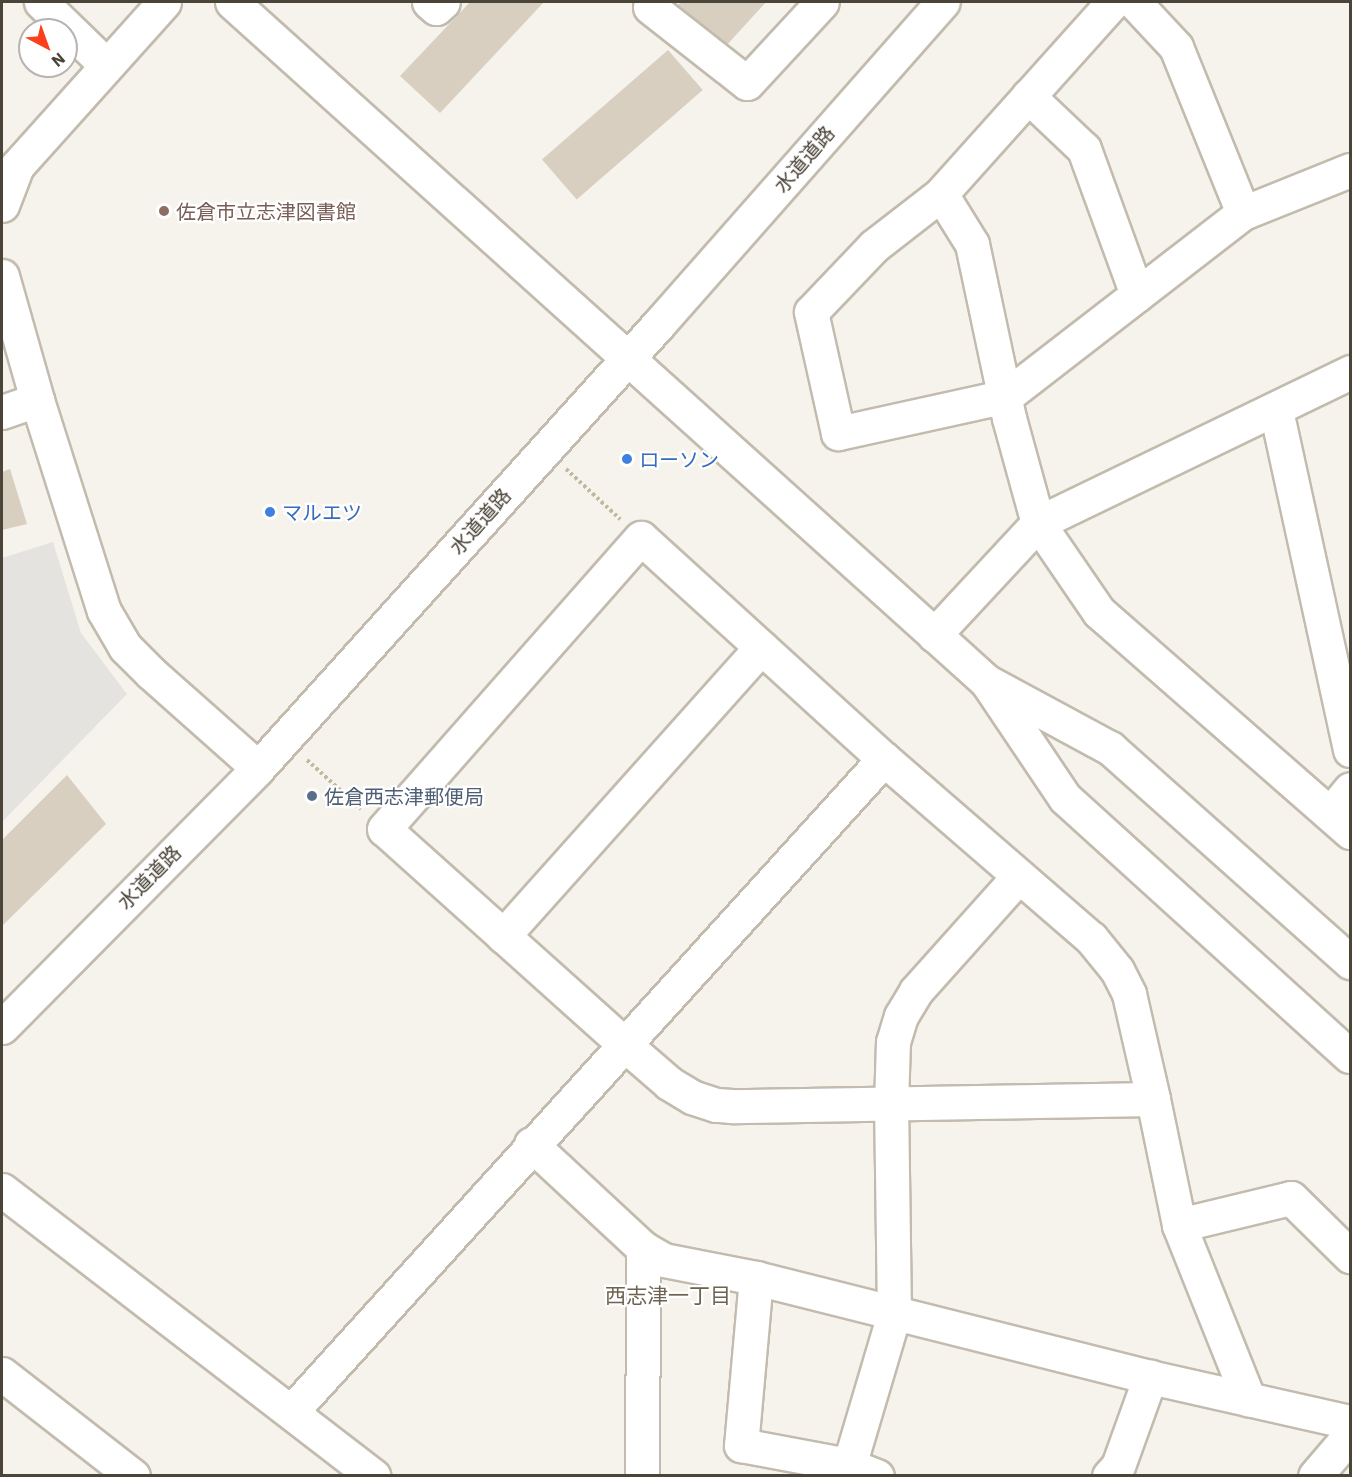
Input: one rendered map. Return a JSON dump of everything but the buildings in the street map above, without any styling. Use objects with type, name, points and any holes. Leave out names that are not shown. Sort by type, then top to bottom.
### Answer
[{"type":"street","points":[[41,2],[106,65]]},
{"type":"street","points":[[2,205],[9,159],[106,65],[164,2]]},
{"type":"street","points":[[232,2],[582,320],[628,357],[986,681],[1110,748],[1350,962]]},
{"type":"street","points":[[429,2],[436,9],[443,2]]},
{"type":"street","points":[[649,3],[747,83],[822,2]]},
{"type":"street","name":"水道道路","points":[[2,1027],[258,768],[628,357],[943,2]]},
{"type":"street","points":[[1113,2],[940,194],[874,246],[811,312],[838,433],[1006,396],[1243,213],[1350,170]]},
{"type":"street","points":[[1134,2],[1176,47],[1243,213]]},
{"type":"street","points":[[1028,96],[1084,149],[1137,295]]},
{"type":"street","points":[[940,194],[972,244],[1010,418],[1038,523],[1099,612],[1344,811]]},
{"type":"street","points":[[2,276],[37,400],[104,610],[126,647],[151,673],[258,768]]},
{"type":"street","points":[[934,635],[1038,523],[1350,372]]},
{"type":"street","points":[[2,412],[37,400]]},
{"type":"street","points":[[1275,410],[1350,750]]},
{"type":"street","points":[[1153,1099],[891,1105],[716,1105],[692,1097],[669,1083],[624,1044],[384,829],[641,538],[884,759],[1091,938],[1117,970],[1129,994],[1153,1099],[1179,1225],[1249,1400]]},
{"type":"street","points":[[503,936],[761,647]]},
{"type":"street","points":[[986,681],[1065,798],[1350,1056]]},
{"type":"street","points":[[291,1412],[531,1144],[884,759]]},
{"type":"street","points":[[756,1278],[741,1446],[857,1472],[894,1314],[891,1105],[893,1041],[901,1016],[916,991],[1020,876]]},
{"type":"street","points":[[531,1144],[643,1248],[664,1260],[756,1278],[1150,1377],[1350,1422]]},
{"type":"street","points":[[1179,1225],[1291,1198],[1350,1256]]},
{"type":"street","points":[[5,1200],[374,1476]]},
{"type":"street","points":[[642,1476],[643,1248]]},
{"type":"street","points":[[2,1374],[133,1476]]},
{"type":"street","points":[[1109,1476],[1118,1466],[1150,1377]]},
{"type":"street","points":[[1315,1476],[1350,1435]]},
{"type":"path","points":[[545,449],[641,538]]},
{"type":"path","points":[[283,740],[384,829]]},
{"type":"shaded area","points":[[53,542],[81,633],[127,694],[2,822],[2,558]]},
{"type":"place","name":"佐倉市立志津図書館","points":[[164,211]]},
{"type":"place","name":"ローソン","points":[[627,459]]},
{"type":"place","name":"マルエツ","points":[[270,512]]},
{"type":"place","name":"佐倉西志津郵便局","points":[[312,796]]},
{"type":"district","name":"西志津一丁目","points":[[668,1295]]}]
